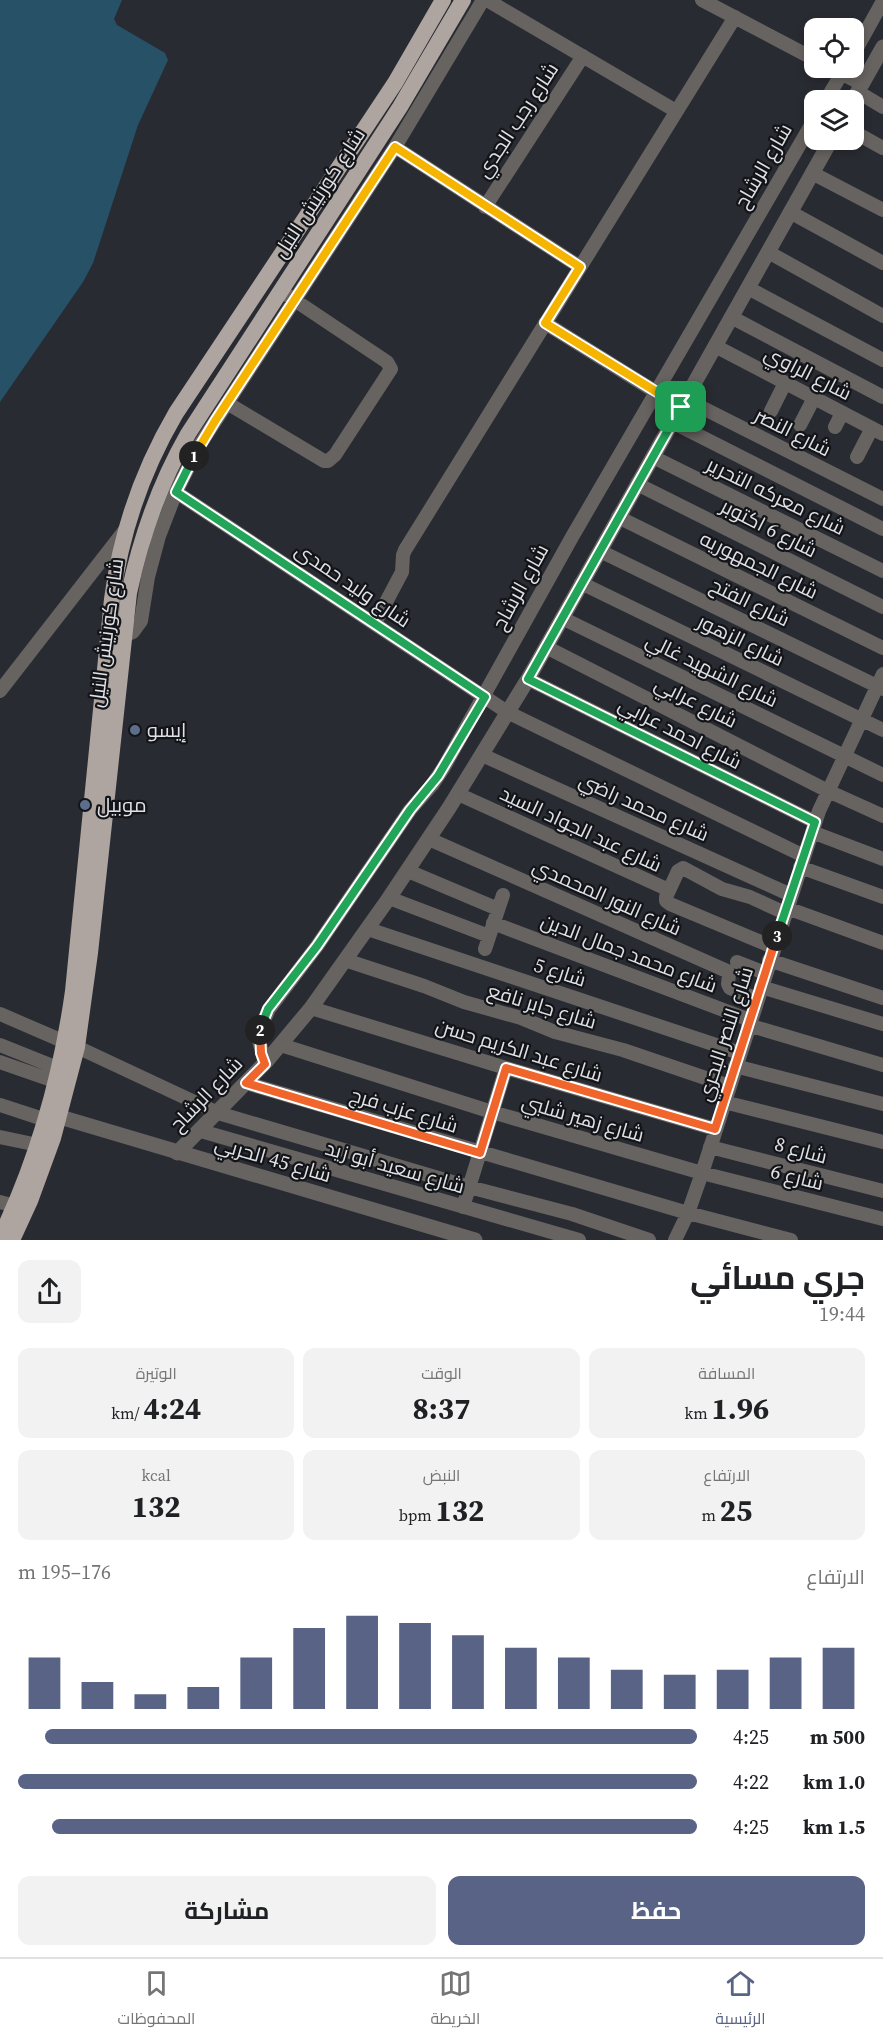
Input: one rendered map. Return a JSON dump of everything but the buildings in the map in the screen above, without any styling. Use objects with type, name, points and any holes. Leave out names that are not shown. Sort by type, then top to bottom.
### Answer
[{"type":"highway","name":"شارع كورنيش النيل","points":[[0,1238],[7,1204],[53,1118],[58,1076],[71,1045],[75,971],[112,599],[125,530],[148,465],[176,413],[364,130],[443,0]]},
{"type":"highway","name":"شارع كورنيش النيل","points":[[12,1240],[37,1182],[71,1045],[90,953],[123,636],[135,565],[145,528],[163,482],[188,434],[400,107],[463,0]]},
{"type":"highway","points":[[424,34],[439,43]]},
{"type":"street","points":[[123,636],[136,630],[141,621],[152,558],[166,514],[200,446],[395,147],[485,0],[676,111]]},
{"type":"street","points":[[702,0],[804,54]]},
{"type":"street","points":[[864,35],[883,2]]},
{"type":"street","points":[[375,623],[402,572],[405,550],[735,17]]},
{"type":"street","points":[[859,90],[881,54]]},
{"type":"street","name":"شارع رجب الجدي","points":[[485,207],[583,56]]},
{"type":"street","points":[[846,78],[856,90]]},
{"type":"street","points":[[864,96],[883,107]]},
{"type":"street","name":"شارع الرشاح","points":[[265,1064],[259,1041],[260,1029],[268,1009],[317,946],[410,810],[438,776],[485,697],[572,537],[655,392],[804,137]]},
{"type":"street","points":[[864,138],[883,148]]},
{"type":"street","points":[[395,147],[580,267]]},
{"type":"street","name":"شارع الرشاح","points":[[177,1153],[265,1064],[311,1008],[429,839],[528,679],[825,150]]},
{"type":"street","points":[[812,173],[883,210]]},
{"type":"street","points":[[790,213],[883,263]]},
{"type":"street","points":[[768,252],[883,316]]},
{"type":"street","points":[[748,288],[883,360]]},
{"type":"street","points":[[227,403],[324,461],[332,459],[335,455],[391,369],[390,365],[280,290]]},
{"type":"street","points":[[731,316],[883,397]]},
{"type":"street","name":"شارع النصر","points":[[545,323],[655,392],[683,403],[883,499]]},
{"type":"street","name":"شارع الراوي","points":[[715,346],[878,431]]},
{"type":"street","points":[[771,411],[786,383]]},
{"type":"street","points":[[800,425],[814,398]]},
{"type":"street","points":[[835,427],[842,413]]},
{"type":"street","points":[[672,422],[883,529]]},
{"type":"street","points":[[857,457],[878,431]]},
{"type":"street","name":"شارع معركه التحرير","points":[[652,457],[883,571]]},
{"type":"street","name":"شارع 6 اكتوبر","points":[[638,483],[883,607]]},
{"type":"street","name":"شارع وليد حمدى","points":[[176,492],[507,712],[802,861],[883,897]]},
{"type":"street","name":"شارع الجمهوريه","points":[[618,517],[883,648]]},
{"type":"street","points":[[0,691],[125,530]]},
{"type":"street","name":"شارع الفتح","points":[[600,551],[881,683]]},
{"type":"street","name":"شارع الزهور","points":[[581,583],[883,730]]},
{"type":"street","name":"شارع الشهيد غالي","points":[[562,618],[883,775]]},
{"type":"street","name":"شارع عرابي","points":[[546,647],[828,791],[883,816]]},
{"type":"street","name":"شارع احمد عرابي","points":[[528,679],[813,827],[883,859]]},
{"type":"street","name":"شارع النصر البحري","points":[[675,1240],[688,1213],[702,1173],[813,827],[844,757],[881,683]]},
{"type":"street","name":"شارع محمد راضي","points":[[482,755],[787,905]]},
{"type":"street","name":"شارع عبد الجواد السيد","points":[[458,794],[669,890],[665,899],[668,903],[765,973]]},
{"type":"street","name":"شارع النور المحمدي","points":[[429,839],[726,970],[729,974],[730,988],[765,973]]},
{"type":"street","points":[[669,890],[678,871],[683,868],[722,889],[787,905],[883,943]]},
{"type":"street","points":[[408,871],[501,902],[489,936]]},
{"type":"street","name":"شارع محمد جمال الدين","points":[[390,898],[489,936],[883,1065]]},
{"type":"street","name":"شارع 5","points":[[368,929],[737,1059],[883,1104]]},
{"type":"street","name":"شارع جابر نافع","points":[[345,960],[464,1002],[521,1018],[555,1032],[623,1050],[729,1086]]},
{"type":"street","points":[[737,962],[883,1024]]},
{"type":"street","points":[[765,973],[883,998]]},
{"type":"street","name":"شارع عبد الكريم حسن","points":[[311,1008],[715,1129]]},
{"type":"street","points":[[0,1014],[218,1113],[572,1214],[649,1240]]},
{"type":"street","points":[[0,1045],[58,1076]]},
{"type":"street","name":"شارع زهير شلبي","points":[[281,1045],[492,1112],[702,1173]]},
{"type":"street","points":[[0,1062],[58,1076]]},
{"type":"street","points":[[463,1207],[506,1068]]},
{"type":"street","name":"شارع عزب فرج","points":[[246,1083],[688,1213],[791,1240]]},
{"type":"street","points":[[724,1102],[883,1143]]},
{"type":"street","points":[[0,1105],[53,1118]]},
{"type":"street","name":"شارع 45 الحربي","points":[[53,1118],[475,1240]]},
{"type":"street","name":"شارع سعيد أبو زيد","points":[[201,1131],[579,1240]]},
{"type":"street","points":[[0,1137],[38,1145]]},
{"type":"street","name":"شارع 8","points":[[710,1147],[883,1191]]},
{"type":"street","name":"شارع 6","points":[[702,1173],[883,1219]]},
{"type":"water","points":[[0,0],[122,0],[114,19],[117,25],[165,53],[168,60],[138,125],[93,263],[83,282],[0,402]]},
{"type":"place","name":"إيسو","points":[[135,730]]},
{"type":"place","name":"موبيل","points":[[85,805]]},
{"type":"route","points":[[395,147],[580,267],[545,323],[681,407],[528,679],[815,822],[715,1129],[506,1068],[480,1153],[246,1083],[265,1064],[259,1041],[260,1029],[268,1009],[317,946],[410,810],[438,776],[485,697],[176,492],[215,421],[395,147]]}]
